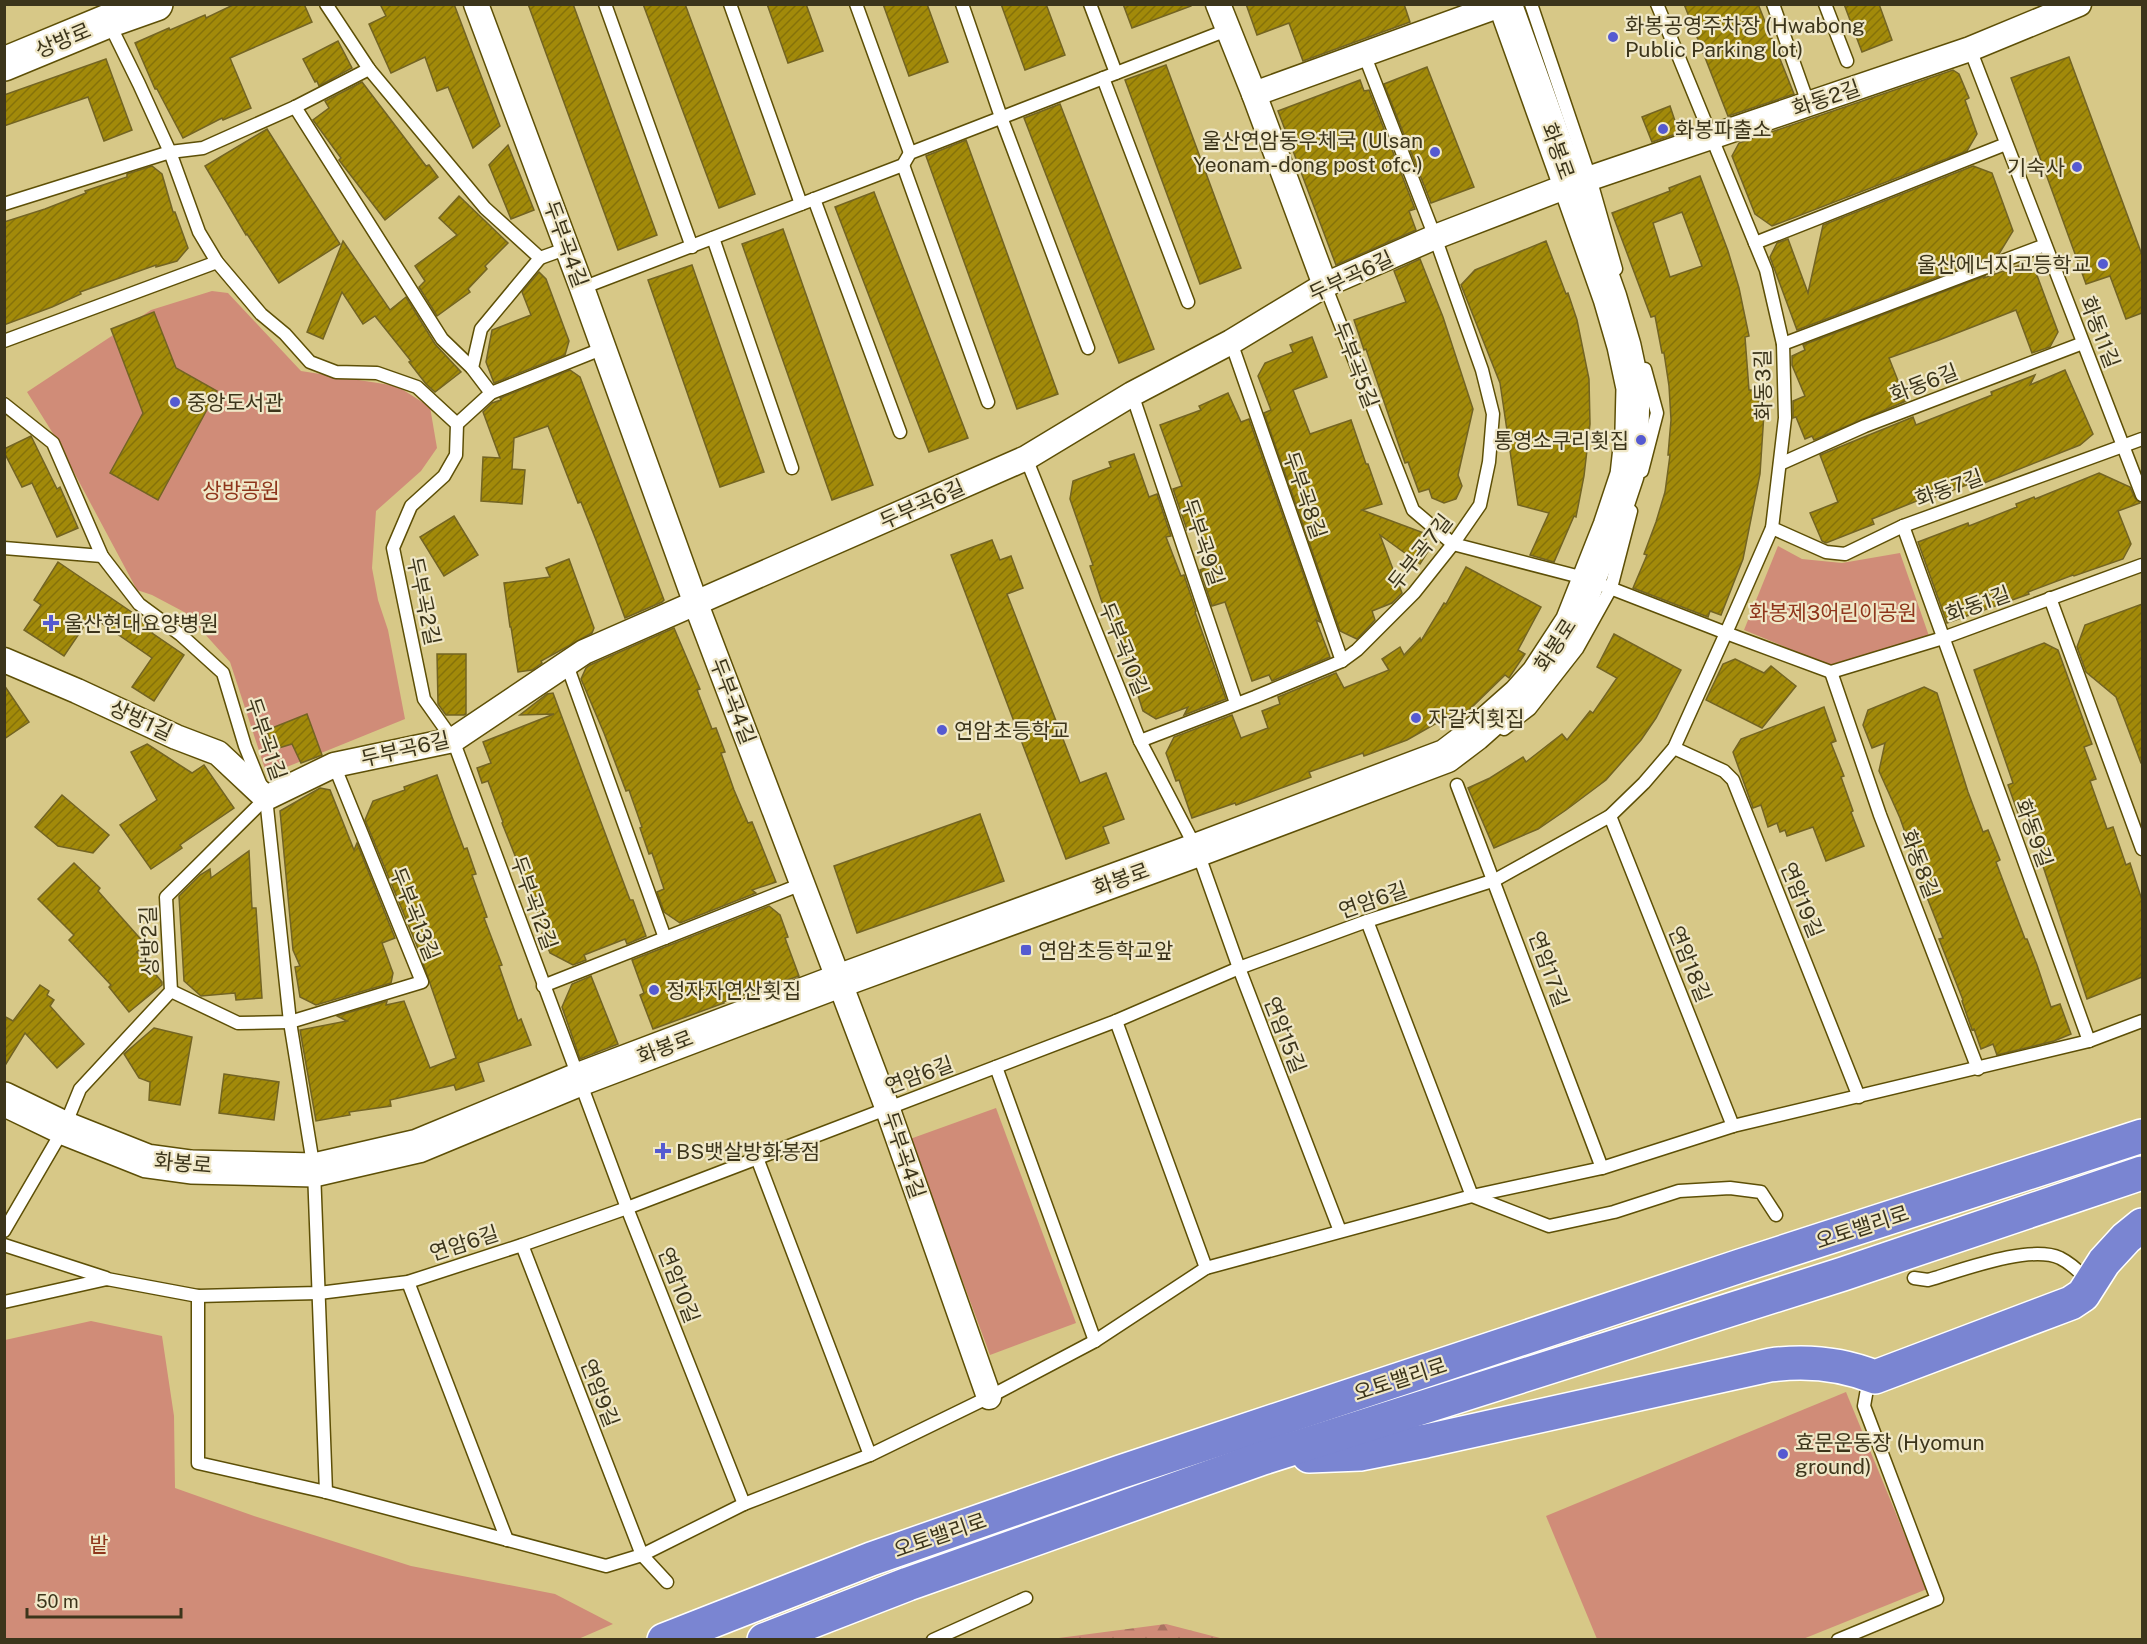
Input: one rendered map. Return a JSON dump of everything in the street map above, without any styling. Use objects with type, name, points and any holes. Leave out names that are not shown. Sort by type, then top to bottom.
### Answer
[{"type":"highway","name":"오토밸리로","points":[[664,1640],[871,1559],[1120,1472],[1740,1266],[2142,1136]]},
{"type":"highway","name":"오토밸리로","points":[[764,1640],[908,1584],[1263,1458],[1843,1274],[2142,1173]]},
{"type":"highway","points":[[1263,1458],[1360,1454],[1382,1450],[1796,1361],[1852,1368],[1875,1377],[2058,1309],[2083,1295],[2111,1254],[2142,1225]]},
{"type":"street","name":"상방로","points":[[4,64],[108,21],[156,4]]},
{"type":"street","name":"두부곡4길","points":[[476,4],[568,248],[696,604],[887,1107],[989,1397]]},
{"type":"street","name":"두부곡5길","points":[[1218,4],[1325,285]]},
{"type":"street","points":[[1254,94],[1504,4]]},
{"type":"street","name":"화봉로","points":[[4,1099],[64,1128],[147,1161],[190,1167],[314,1170],[418,1146],[844,992],[1450,766],[1475,734],[1519,695],[1538,674],[1600,584],[1610,526],[1627,475],[1632,430],[1633,388],[1580,181],[1504,4]]},
{"type":"street","name":"화동2길","points":[[1580,181],[1970,49],[2079,4]]},
{"type":"street","name":"두부곡6길","points":[[266,798],[334,765],[453,740],[584,652],[1026,458],[1132,394],[1231,342],[1325,285],[1435,237],[1580,181]]},
{"type":"street","name":"상방1길","points":[[4,660],[176,737],[218,753],[266,798]]},
{"type":"lane","points":[[326,4],[369,69],[485,208],[540,258]]},
{"type":"lane","points":[[605,4],[692,246]]},
{"type":"lane","points":[[730,4],[801,204]]},
{"type":"lane","points":[[856,4],[910,153]]},
{"type":"lane","points":[[962,4],[1001,117],[1088,348]]},
{"type":"lane","points":[[1090,4],[1116,73]]},
{"type":"lane","points":[[1531,4],[1580,181],[1619,279]]},
{"type":"lane","name":"화동3길","points":[[1657,4],[1766,270],[1783,344],[1785,418],[1772,528],[1726,633]]},
{"type":"lane","points":[[1773,4],[1808,103]]},
{"type":"lane","points":[[1825,4],[1847,61]]},
{"type":"lane","points":[[108,21],[170,152],[199,232],[217,262],[261,314],[285,334],[310,362],[336,372],[377,373],[417,387],[457,424],[490,393],[604,348]]},
{"type":"lane","points":[[582,288],[903,165],[910,153],[1227,30]]},
{"type":"lane","name":"화동11길","points":[[1970,49],[2142,495]]},
{"type":"lane","name":"두부곡7길","points":[[1140,741],[1342,661],[1392,617],[1414,593],[1453,544],[1480,505],[1490,462],[1492,414],[1482,370],[1435,237],[1364,54]]},
{"type":"lane","points":[[4,204],[170,152],[203,148],[295,107],[369,69]]},
{"type":"lane","points":[[1103,78],[1188,302]]},
{"type":"lane","points":[[295,107],[442,339],[472,368],[490,393]]},
{"type":"lane","points":[[1755,243],[2006,144]]},
{"type":"lane","points":[[903,165],[988,402]]},
{"type":"lane","points":[[814,200],[900,432]]},
{"type":"lane","points":[[713,238],[792,468]]},
{"type":"lane","points":[[1783,344],[2045,245]]},
{"type":"lane","points":[[472,368],[481,329],[540,258],[568,248]]},
{"type":"lane","points":[[4,341],[217,262]]},
{"type":"lane","name":"두부곡5길","points":[[1325,285],[1413,510],[1453,544],[1600,584]]},
{"type":"lane","name":"두부곡8길","points":[[1231,342],[1342,661]]},
{"type":"lane","name":"화동6길","points":[[1780,464],[1865,426],[2084,343]]},
{"type":"lane","points":[[1640,479],[1657,413],[1641,357]]},
{"type":"lane","name":"두부곡9길","points":[[1132,394],[1236,704]]},
{"type":"lane","name":"두부곡1길","points":[[4,404],[53,443],[102,556],[139,604],[181,635],[224,673],[245,746],[266,798],[290,1022],[314,1170],[326,1492]]},
{"type":"lane","name":"두부곡2길","points":[[453,740],[424,699],[393,548],[411,506],[444,476],[456,455],[457,424]]},
{"type":"lane","name":"화동7길","points":[[1772,528],[1826,552],[1845,554],[1903,526],[2142,439]]},
{"type":"lane","name":"두부곡10길","points":[[1026,458],[1140,741],[1201,860]]},
{"type":"lane","points":[[1495,736],[1530,709],[1576,649],[1634,501]]},
{"type":"lane","name":"화동9길","points":[[1903,526],[2089,1041]]},
{"type":"lane","points":[[4,548],[102,556]]},
{"type":"lane","name":"화동1길","points":[[1831,672],[1943,638],[2142,565]]},
{"type":"lane","points":[[1600,584],[1831,672]]},
{"type":"lane","points":[[2050,598],[2142,849]]},
{"type":"lane","name":"연암6길","points":[[4,1302],[107,1279],[198,1296],[319,1293],[408,1282],[627,1208],[1116,1021],[1239,968],[1367,921],[1495,880],[1610,816],[1644,783],[1674,748],[1726,633]]},
{"type":"lane","points":[[567,664],[665,938]]},
{"type":"lane","name":"화동8길","points":[[1831,672],[1880,815],[1977,1069]]},
{"type":"lane","name":"두부곡12길","points":[[453,740],[543,986],[582,1085]]},
{"type":"lane","name":"연암19길","points":[[1674,748],[1724,771],[1733,780],[1859,1097]]},
{"type":"lane","name":"두부곡13길","points":[[290,1022],[422,982],[334,765]]},
{"type":"lane","name":"연암17길","points":[[1450,766],[1602,1168]]},
{"type":"lane","name":"상방2길","points":[[64,1128],[80,1089],[171,991],[166,897],[266,798]]},
{"type":"lane","name":"연암18길","points":[[1610,816],[1733,1126]]},
{"type":"lane","name":"연암15길","points":[[1201,860],[1239,968],[1340,1232]]},
{"type":"lane","points":[[543,986],[802,884]]},
{"type":"lane","points":[[1367,921],[1472,1196],[1549,1226],[1614,1212],[1679,1191],[1730,1188],[1761,1192],[1776,1215]]},
{"type":"lane","points":[[171,991],[238,1023],[290,1022]]},
{"type":"lane","points":[[1116,1021],[1206,1268]]},
{"type":"lane","points":[[198,1296],[198,1462],[326,1492],[606,1566],[642,1555],[744,1504],[870,1455],[989,1397],[1095,1341],[1206,1268],[1472,1196],[1602,1168],[1733,1126],[2089,1041],[2142,1022]]},
{"type":"lane","points":[[996,1067],[1095,1341]]},
{"type":"lane","points":[[582,1085],[627,1074]]},
{"type":"lane","name":"연암10길","points":[[582,1085],[627,1208],[744,1504]]},
{"type":"lane","points":[[4,1231],[64,1128]]},
{"type":"lane","points":[[757,1158],[870,1455]]},
{"type":"lane","points":[[4,1245],[107,1279]]},
{"type":"lane","name":"연암9길","points":[[522,1245],[642,1555]]},
{"type":"lane","points":[[1914,1278],[1928,1280],[2018,1255],[2036,1254],[2058,1257],[2072,1265],[2090,1283]]},
{"type":"lane","points":[[408,1282],[507,1540]]},
{"type":"lane","points":[[1838,1640],[1937,1599],[1864,1406],[1867,1389],[1875,1377]]},
{"type":"lane","points":[[642,1555],[667,1582]]},
{"type":"lane","points":[[933,1640],[1026,1598]]},
{"type":"green space","name":"상방공원","points":[[212,291],[228,293],[301,371],[397,386],[430,407],[437,448],[421,471],[376,511],[372,568],[378,600],[388,630],[405,719],[267,775],[230,662],[186,613],[152,595],[137,590],[54,435],[27,392],[151,310]]},
{"type":"green space","name":"화봉제3어린이공원","points":[[1778,546],[1802,559],[1842,563],[1900,553],[1929,636],[1829,665],[1744,630]]},
{"type":"green space","points":[[996,1108],[1076,1323],[990,1355],[910,1139]]},
{"type":"green space","name":"밭","points":[[91,1321],[162,1336],[174,1416],[175,1488],[411,1566],[555,1594],[613,1624],[576,1640],[5,1639],[5,1340]]},
{"type":"green space","name":"효문운동장 (Hyomun ground)","points":[[1846,1392],[1927,1589],[1803,1639],[1597,1639],[1546,1516]]},
{"type":"green space","points":[[1166,1624],[1224,1639],[1051,1639]]},
{"type":"building","points":[[235,4],[304,4],[312,22],[230,58],[251,108],[223,120],[222,118],[183,138],[155,89],[135,43],[205,15],[206,18]]},
{"type":"building","points":[[380,4],[454,4],[500,126],[473,148],[448,87],[437,91],[425,57],[391,73],[369,24],[386,16]]},
{"type":"building","points":[[528,4],[573,4],[657,235],[618,250]]},
{"type":"building","points":[[643,4],[685,4],[755,194],[719,208]]},
{"type":"building","points":[[767,4],[806,4],[823,51],[788,63]]},
{"type":"building","points":[[883,4],[927,4],[948,62],[909,76]]},
{"type":"building","points":[[1001,4],[1046,4],[1065,55],[1025,70]]},
{"type":"building","points":[[1123,4],[1191,4],[1191,6],[1132,28]]},
{"type":"building","points":[[1246,4],[1404,4],[1410,22],[1303,61],[1289,23],[1257,35]]},
{"type":"building","points":[[1684,4],[1758,4],[1794,94],[1728,116]]},
{"type":"building","points":[[1844,4],[1879,4],[1892,40],[1862,52]]},
{"type":"building","points":[[338,41],[352,68],[319,86],[303,59]]},
{"type":"building","name":"기숙사","points":[[2069,57],[2142,255],[2142,313],[2126,319],[2110,276],[2086,284],[2011,78]]},
{"type":"building","points":[[106,59],[132,130],[104,141],[88,97],[4,126],[4,95]]},
{"type":"building","points":[[1166,65],[1241,268],[1200,284],[1125,80]]},
{"type":"building","points":[[1427,67],[1474,187],[1431,203],[1384,84]]},
{"type":"building","points":[[1953,70],[1959,74],[1969,98],[1965,100],[1977,134],[1967,151],[1772,226],[1755,214],[1732,156],[1739,143]]},
{"type":"building","points":[[1360,80],[1364,91],[1369,90],[1415,209],[1409,211],[1416,230],[1336,265],[1278,111]]},
{"type":"building","points":[[362,82],[426,166],[429,165],[438,177],[385,220],[339,160],[341,158],[313,120],[329,108],[325,101]]},
{"type":"building","points":[[1060,104],[1154,349],[1119,363],[1024,118]]},
{"type":"building","name":"화봉파출소","points":[[1670,106],[1679,133],[1652,142],[1642,117]]},
{"type":"building","points":[[267,129],[340,244],[279,283],[246,235],[205,166]]},
{"type":"building","points":[[966,140],[1058,394],[1017,409],[926,156]]},
{"type":"building","points":[[508,145],[534,210],[511,219],[489,165]]},
{"type":"building","points":[[152,166],[162,174],[173,212],[175,212],[188,248],[177,261],[156,267],[156,265],[80,292],[81,294],[52,307],[4,325],[4,222],[45,209],[86,193],[85,191],[127,177],[127,174]]},
{"type":"building","points":[[1973,166],[1992,173],[2013,231],[1999,254],[1797,330],[1770,257],[1777,243],[1788,239],[1808,293],[1823,225]]},
{"type":"building","points":[[1700,176],[1739,288],[1749,336],[1745,337],[1749,390],[1762,390],[1764,413],[1760,474],[1743,559],[1721,615],[1710,611],[1708,617],[1633,588],[1647,555],[1644,554],[1665,492],[1670,455],[1668,455],[1671,420],[1664,353],[1662,353],[1655,316],[1651,317],[1612,213],[1670,191],[1669,188]],"holes":[[[1682,212],[1702,266],[1670,277],[1653,223]]]},
{"type":"building","points":[[874,192],[968,438],[929,452],[835,207]]},
{"type":"building","points":[[459,196],[508,243],[485,266],[487,269],[468,289],[470,292],[437,316],[419,287],[425,281],[415,266],[457,235],[439,218]]},
{"type":"building","points":[[783,229],[873,485],[832,500],[742,244]]},
{"type":"building","points":[[343,241],[390,310],[406,297],[435,344],[461,372],[435,392],[426,384],[375,316],[363,324],[342,292],[323,339],[307,332]]},
{"type":"building","points":[[1546,241],[1577,320],[1589,379],[1590,424],[1584,476],[1576,517],[1574,516],[1554,562],[1530,555],[1549,513],[1518,505],[1500,383],[1461,285],[1475,270]]},
{"type":"building","points":[[1420,259],[1443,317],[1473,409],[1458,475],[1462,486],[1456,499],[1444,503],[1432,498],[1429,489],[1419,492],[1408,462],[1405,463],[1354,320],[1406,302],[1394,271]]},
{"type":"building","points":[[2023,264],[2035,270],[2058,332],[2050,347],[2032,353],[2016,310],[1889,358],[1906,401],[1814,440],[1812,436],[1805,439],[1796,417],[1793,418],[1793,401],[1805,396],[1792,365],[1792,356],[1805,350],[1803,345],[1985,276],[1984,278]]},
{"type":"building","points":[[692,265],[764,472],[720,487],[648,280]]},
{"type":"building","points":[[539,272],[546,279],[569,341],[565,355],[494,383],[486,362],[492,330],[531,315],[522,292]]},
{"type":"building","name":"중앙도서관","points":[[154,312],[176,368],[217,391],[158,500],[110,473],[143,413],[111,329]]},
{"type":"building","points":[[1312,337],[1327,377],[1293,390],[1310,434],[1351,420],[1382,504],[1362,510],[1424,533],[1429,550],[1420,564],[1380,535],[1402,593],[1392,603],[1372,611],[1375,620],[1357,639],[1340,631],[1264,413],[1271,410],[1258,376],[1265,363],[1293,352],[1290,345]]},
{"type":"building","points":[[570,370],[580,377],[664,600],[625,618],[581,502],[578,503],[548,426],[514,438],[512,469],[525,470],[522,504],[481,501],[483,457],[500,458],[483,412],[492,403],[501,400],[500,398]]},
{"type":"building","points":[[2065,370],[2093,434],[2080,445],[1979,485],[1977,481],[1935,497],[1934,494],[1872,519],[1874,524],[1826,543],[1822,541],[1810,513],[1838,502],[1820,455],[1913,417],[1916,425],[2035,375],[2030,385]]},
{"type":"building","points":[[1228,393],[1241,422],[1249,419],[1320,622],[1316,620],[1330,657],[1272,681],[1269,675],[1252,681],[1225,602],[1212,606],[1200,570],[1210,566],[1197,527],[1187,530],[1173,489],[1182,486],[1160,425],[1201,410],[1199,406]]},
{"type":"building","points":[[31,436],[57,489],[60,487],[78,528],[57,537],[32,483],[22,487],[4,452],[4,449]]},
{"type":"building","points":[[1134,454],[1149,497],[1157,494],[1171,536],[1166,537],[1181,576],[1184,575],[1226,699],[1184,715],[1188,707],[1156,719],[1143,711],[1119,637],[1116,638],[1104,608],[1090,566],[1093,565],[1070,499],[1073,481],[1111,467],[1109,462]]},
{"type":"building","points":[[2099,473],[2130,487],[2140,503],[2118,511],[2131,544],[2123,559],[2073,575],[2028,592],[2029,594],[1947,623],[1918,542],[1968,523],[1969,526],[2017,507],[2016,504],[2034,497],[2035,499]]},
{"type":"building","points":[[454,516],[478,555],[444,576],[420,537]]},
{"type":"building","points":[[992,540],[1000,560],[1011,556],[1023,588],[1007,594],[1080,783],[1106,773],[1124,819],[1103,827],[1109,843],[1066,859],[951,555]]},
{"type":"building","points":[[569,559],[594,628],[592,633],[541,661],[542,663],[532,670],[518,672],[504,583],[550,577],[546,568]]},
{"type":"building","points":[[58,562],[155,628],[152,633],[184,655],[154,701],[132,687],[152,658],[91,616],[64,656],[24,630],[41,605],[34,600]]},
{"type":"building","points":[[1466,567],[1541,607],[1518,650],[1525,654],[1509,678],[1505,675],[1467,712],[1463,708],[1407,740],[1364,756],[1363,753],[1309,772],[1311,777],[1236,805],[1235,803],[1192,818],[1179,780],[1176,781],[1166,753],[1174,737],[1232,715],[1241,738],[1268,728],[1262,711],[1280,704],[1278,697],[1336,673],[1344,688],[1389,670],[1382,659],[1400,647],[1404,655],[1420,638],[1421,641],[1444,603],[1446,604]]},
{"type":"building","points":[[2142,604],[2141,763],[2116,697],[2086,672],[2077,647],[2085,625]]},
{"type":"building","points":[[674,628],[700,689],[697,690],[712,729],[716,728],[725,752],[721,753],[734,790],[748,823],[752,822],[776,882],[752,890],[756,893],[680,923],[664,912],[657,892],[664,889],[652,853],[649,854],[629,790],[626,791],[581,679],[590,665]]},
{"type":"building","points":[[1614,634],[1681,670],[1656,718],[1641,740],[1606,780],[1538,829],[1494,848],[1468,788],[1490,778],[1523,757],[1526,762],[1562,734],[1567,740],[1590,711],[1593,713],[1617,678],[1597,667]]},
{"type":"building","points":[[2044,643],[2058,650],[2092,744],[2084,747],[2096,779],[2090,781],[2107,829],[2113,827],[2126,865],[2130,863],[2142,900],[2142,977],[2087,999],[2040,857],[2044,856],[2028,812],[2019,816],[2008,785],[2013,783],[1974,670]]},
{"type":"building","points":[[437,654],[466,654],[466,714],[464,715],[446,715],[438,704]]},
{"type":"building","points":[[1735,659],[1764,673],[1771,666],[1796,686],[1762,728],[1706,700],[1723,664]]},
{"type":"building","points":[[4,685],[29,722],[4,739]]},
{"type":"building","points":[[1924,687],[1937,693],[1968,792],[1983,832],[1988,830],[2000,860],[1996,862],[2037,965],[2051,1007],[2060,1004],[2071,1034],[2054,1041],[1997,1055],[1993,1044],[1981,1049],[1974,1029],[1972,1030],[1939,939],[1943,938],[1912,859],[1914,858],[1900,818],[1879,771],[1885,743],[1872,748],[1863,725],[1868,710]]},
{"type":"building","points":[[553,693],[630,900],[633,900],[646,936],[627,944],[625,939],[584,955],[586,960],[573,965],[550,953],[542,933],[545,931],[502,823],[488,781],[482,783],[477,768],[491,763],[483,742],[554,714],[520,715],[547,694]]},
{"type":"building","points":[[1824,707],[1836,741],[1831,743],[1844,776],[1841,777],[1853,811],[1851,812],[1864,846],[1826,861],[1813,827],[1787,836],[1785,830],[1780,832],[1777,823],[1768,827],[1761,805],[1753,808],[1733,752],[1741,739]]},
{"type":"building","points":[[307,714],[322,755],[301,763],[292,744],[272,750],[267,730]]},
{"type":"building","points":[[147,744],[192,773],[204,765],[234,808],[180,845],[182,848],[151,869],[120,825],[157,800],[131,752]]},
{"type":"building","points":[[437,775],[464,849],[467,848],[476,874],[472,875],[487,917],[484,918],[502,965],[499,966],[518,1021],[521,1019],[531,1045],[478,1063],[484,1081],[456,1090],[454,1085],[390,1100],[391,1106],[349,1112],[350,1115],[316,1121],[300,1030],[347,1021],[337,1016],[387,1001],[386,1005],[404,1001],[430,1068],[456,1058],[417,946],[365,820],[373,801],[405,790],[404,787]]},
{"type":"building","points":[[320,788],[330,790],[354,850],[357,843],[395,938],[382,943],[393,973],[391,983],[316,1005],[300,997],[295,967],[300,966],[293,950],[280,811]]},
{"type":"building","points":[[62,795],[109,835],[93,853],[58,846],[35,827]]},
{"type":"building","points":[[980,814],[1004,881],[857,933],[834,866]]},
{"type":"building","points":[[249,851],[252,908],[256,908],[262,998],[236,1000],[235,993],[201,996],[184,981],[179,896],[200,875],[210,869],[211,878]]},
{"type":"building","points":[[74,863],[100,888],[98,891],[145,944],[137,952],[162,982],[162,985],[129,1012],[109,987],[111,985],[69,940],[74,935],[38,899]]},
{"type":"building","points":[[769,906],[780,915],[788,937],[785,938],[799,976],[653,1029],[640,995],[644,993],[632,960]]},
{"type":"building","points":[[591,976],[618,1044],[580,1059],[562,1007],[572,984]]},
{"type":"building","points":[[40,985],[49,991],[47,995],[54,1000],[50,1006],[84,1044],[57,1068],[25,1033],[4,1067],[4,1016],[13,1021]]},
{"type":"building","points":[[154,1028],[192,1037],[180,1105],[149,1100],[150,1082],[139,1078],[124,1054]]},
{"type":"building","points":[[224,1074],[279,1082],[274,1120],[219,1113]]},
{"type":"place","name":"화봉공영주차장 (Hwabong Public Parking lot)","points":[[1613,37]]},
{"type":"place","name":"화봉파출소","points":[[1663,129]]},
{"type":"place","name":"울산연암동우체국 (Ulsan Yeonam-dong post ofc.)","points":[[1435,152]]},
{"type":"place","name":"기숙사","points":[[2077,167]]},
{"type":"place","name":"울산에너지고등학교","points":[[2103,264]]},
{"type":"place","name":"중앙도서관","points":[[175,402]]},
{"type":"place","name":"통영소쿠리횟집","points":[[1641,440]]},
{"type":"place","name":"울산현대요양병원","points":[[51,623]]},
{"type":"place","name":"자갈치횟집","points":[[1416,718]]},
{"type":"place","name":"연암초등학교","points":[[942,730]]},
{"type":"place","name":"연암초등학교앞","points":[[1026,950]]},
{"type":"place","name":"정자자연산횟집","points":[[654,990]]},
{"type":"place","name":"BS뱃살방화봉점","points":[[663,1151]]},
{"type":"place","name":"효문운동장 (Hyomun ground)","points":[[1783,1454]]}]
